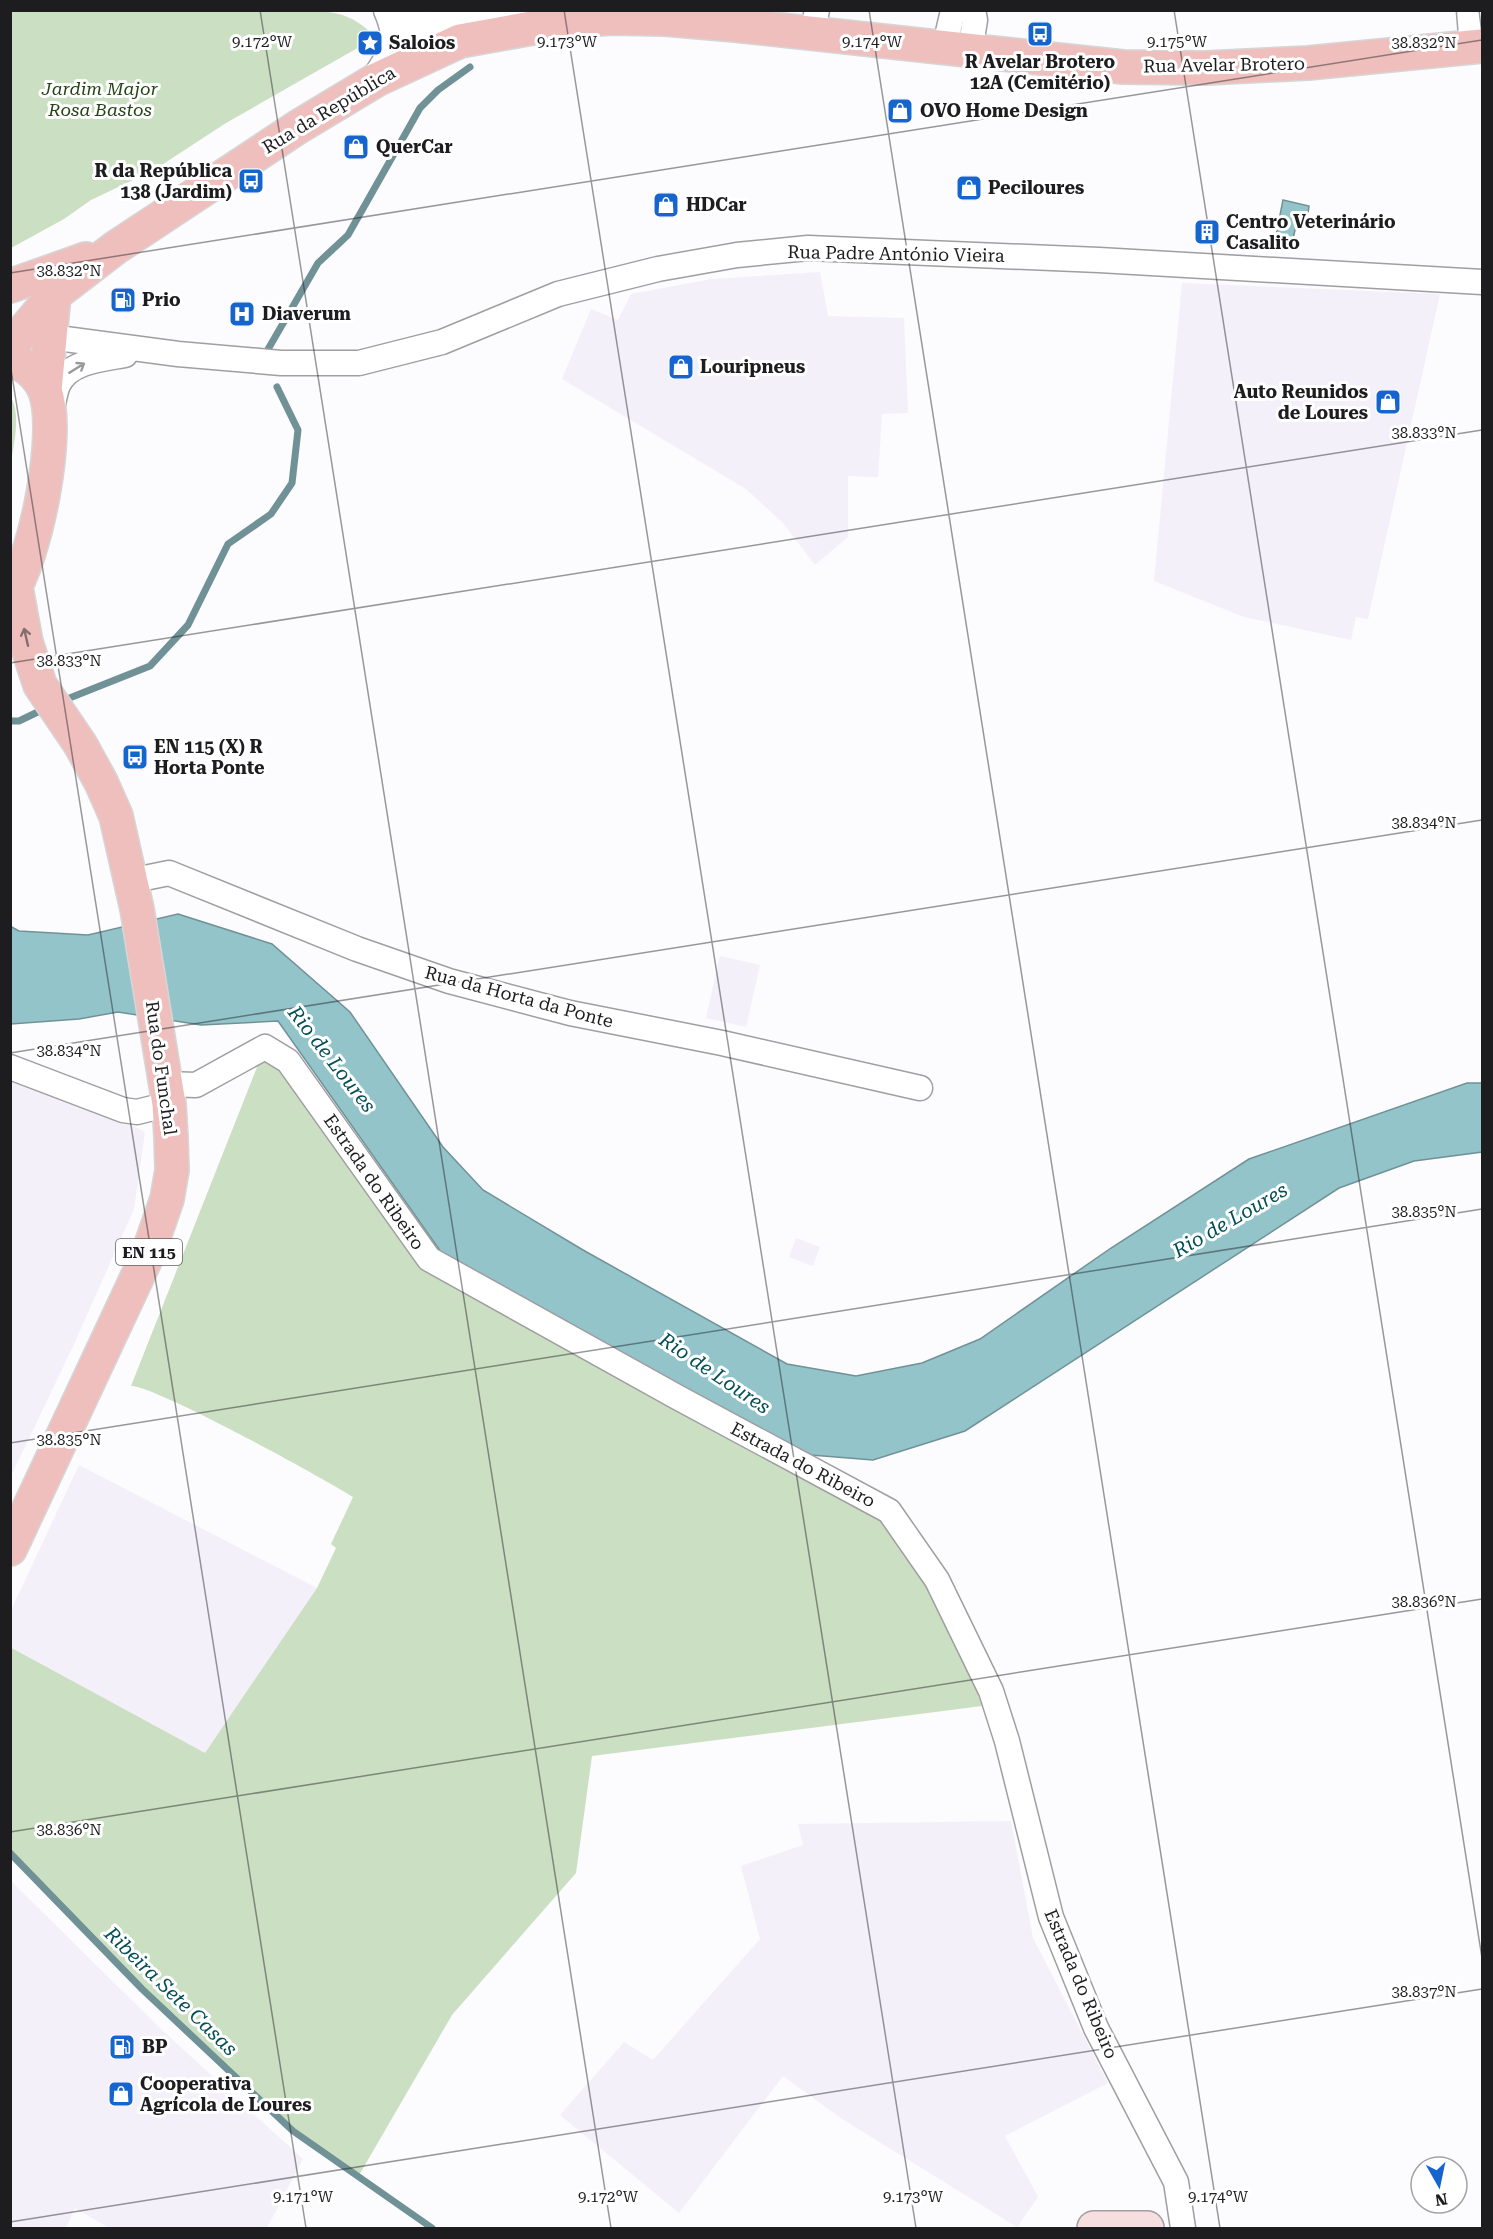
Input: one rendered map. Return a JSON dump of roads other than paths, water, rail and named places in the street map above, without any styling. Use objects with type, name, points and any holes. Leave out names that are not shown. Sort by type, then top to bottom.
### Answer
[{"type":"main road","name":"Rua Avelar Brotero","points":[[571,21],[611,18],[814,22],[957,50],[1123,67],[1206,68],[1308,63],[1477,47]]},
{"type":"main road","name":"Rua da República","points":[[10,347],[54,296],[116,248],[298,127],[376,80],[446,47],[571,21]]},
{"type":"main road","points":[[10,286],[116,248]]},
{"type":"main road","points":[[13,592],[40,504],[48,459],[50,337],[54,296]]},
{"type":"main road","points":[[10,356],[29,368],[48,403]]},
{"type":"main road","name":"Rua do Funchal","points":[[10,1549],[159,1228],[172,1170],[165,1080],[134,895],[116,816],[80,744],[40,685],[13,592]]},
{"type":"main road","name":"Rua do Funchal","points":[[10,668],[40,685]]},
{"type":"main road","points":[[1094,2229],[1147,2229]]},
{"type":"street","points":[[376,80],[394,55],[397,31],[389,10]]},
{"type":"street","points":[[404,10],[417,24],[446,47]]},
{"type":"street","points":[[441,10],[446,47]]},
{"type":"street","points":[[474,10],[489,19],[571,21]]},
{"type":"street","points":[[956,10],[952,15],[957,50]]},
{"type":"street","points":[[957,50],[975,20],[973,10]]},
{"type":"street","points":[[1468,10],[1477,47]]},
{"type":"street","name":"Rua Padre António Vieira","points":[[50,337],[147,351],[282,363],[359,363],[442,342],[558,294],[658,269],[737,255],[808,248],[1099,260],[1482,282]]},
{"type":"street","name":"Rua Padre António Vieira","points":[[48,403],[58,384],[70,372],[88,362],[147,351]]},
{"type":"street","name":"Rua da Horta da Ponte","points":[[134,895],[169,873],[357,949],[449,981],[570,1013],[722,1043],[920,1088]]},
{"type":"street","name":"Estrada do Ribeiro","points":[[165,1080],[196,1085],[266,1047],[288,1061],[429,1259],[677,1398],[889,1511],[937,1580],[991,1691],[1007,1741],[1051,1917],[1096,2028],[1176,2182],[1183,2229]]},
{"type":"street","points":[[10,1067],[123,1110],[137,1112],[165,1080]]},
{"type":"water","points":[[1283,200],[1309,206],[1308,213],[1299,212],[1293,239],[1276,235]]},
{"type":"water","name":"Rio de Loures","points":[[178,914],[272,944],[350,1012],[443,1147],[483,1190],[583,1250],[787,1364],[856,1376],[922,1363],[980,1339],[1111,1248],[1249,1159],[1467,1083],[1482,1083],[1482,1152],[1414,1161],[1339,1188],[965,1431],[873,1460],[811,1455],[578,1332],[441,1252],[278,1021],[201,1025],[118,1012],[79,1019],[11,1024],[10,926],[19,931],[88,935]]},
{"type":"waterway","points":[[267,351],[318,263],[348,235],[420,108],[438,90],[470,67]]},
{"type":"waterway","points":[[62,701],[150,666],[188,625],[228,544],[271,514],[292,483],[298,430],[277,387]]},
{"type":"waterway","points":[[10,721],[19,721],[46,708]]},
{"type":"waterway","name":"Ribeira Sete Casas","points":[[10,1853],[142,1989],[293,2131],[432,2228]]},
{"type":"place","name":"R Avelar Brotero 12A (Cemitério)","points":[[1040,34]]},
{"type":"place","name":"Saloios","points":[[370,43]]},
{"type":"place","name":"OVO Home Design","points":[[900,111]]},
{"type":"place","name":"QuerCar","points":[[356,147]]},
{"type":"place","name":"R da República 138 (Jardim)","points":[[251,181]]},
{"type":"place","name":"Peciloures","points":[[969,188]]},
{"type":"place","name":"HDCar","points":[[666,205]]},
{"type":"place","name":"Centro Veterinário Casalito","points":[[1207,232]]},
{"type":"place","name":"Prio","points":[[123,300]]},
{"type":"place","name":"Diaverum","points":[[242,314]]},
{"type":"place","name":"Louripneus","points":[[681,367]]},
{"type":"place","name":"Auto Reunidos de Loures","points":[[1388,402]]},
{"type":"place","name":"EN 115 (X) R Horta Ponte","points":[[135,757]]},
{"type":"place","name":"BP","points":[[122,2047]]},
{"type":"place","name":"Cooperativa Agrícola de Loures","points":[[121,2094]]},
{"type":"park label","name":"Jardim Major Rosa Bastos","points":[[100,100]]}]
